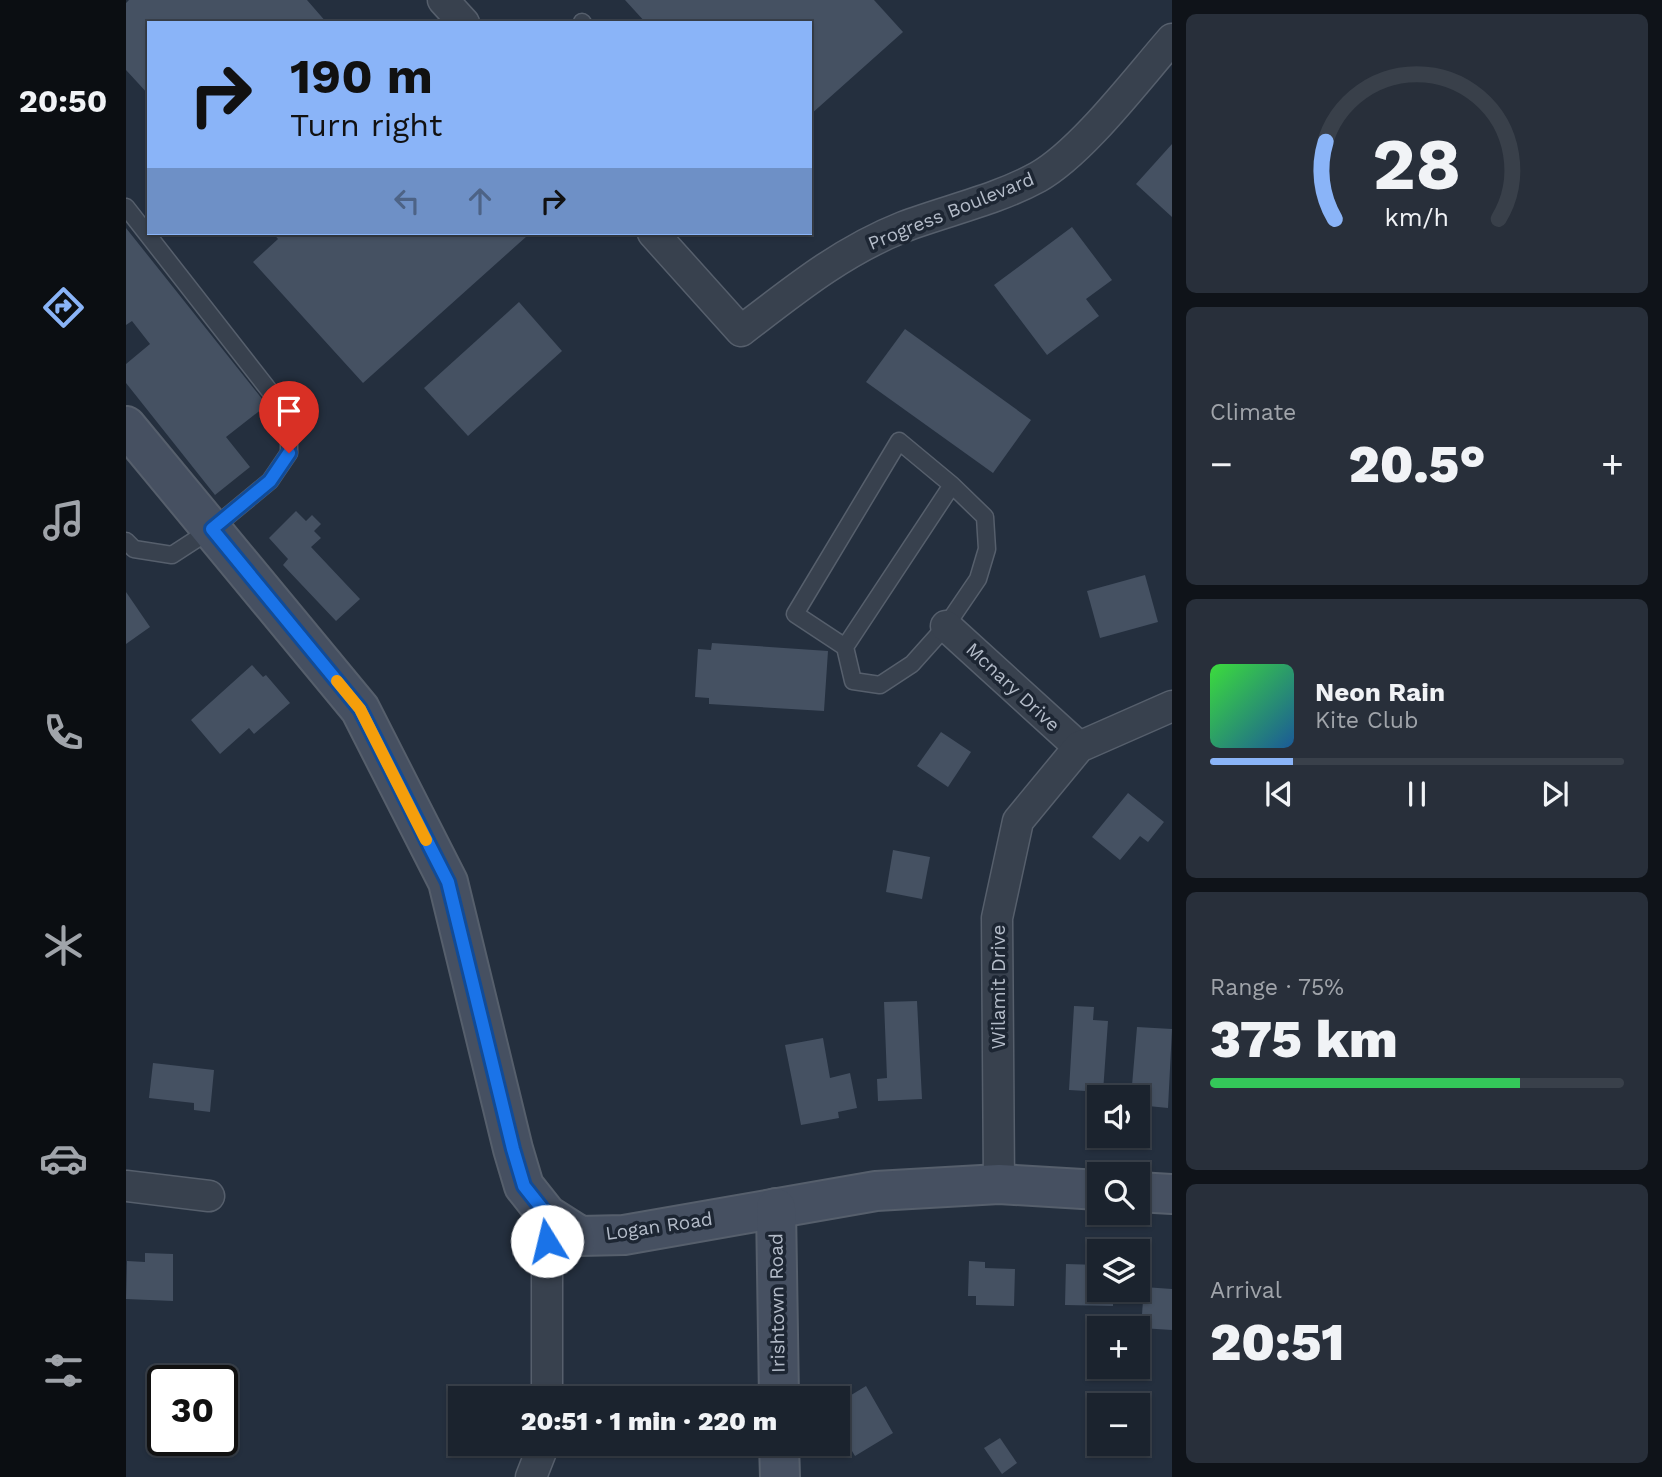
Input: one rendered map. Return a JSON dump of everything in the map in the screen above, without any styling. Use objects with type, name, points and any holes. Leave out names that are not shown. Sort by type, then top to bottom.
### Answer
[{"type":"street","points":[[443,0],[462,21]]},
{"type":"street","name":"Progress Boulevard","points":[[655,235],[741,331],[828,264],[901,228],[997,195],[1039,176],[1070,153],[1172,39]]},
{"type":"street","name":"Logan Road","points":[[126,426],[360,709],[448,882],[513,1149],[524,1186],[547,1215],[580,1236],[624,1235],[876,1191],[999,1184],[1087,1189]]},
{"type":"street","name":"Mcnary Drive","points":[[947,626],[1079,747]]},
{"type":"street","name":"Wilamit Drive","points":[[999,1184],[997,918],[1018,821],[1079,747],[1172,706]]},
{"type":"street","points":[[126,1186],[209,1196]]},
{"type":"street","points":[[1150,1193],[1172,1194]]},
{"type":"street","name":"Irishtown Road","points":[[776,1208],[779,1386]]},
{"type":"street","points":[[547,1215],[547,1386]]},
{"type":"street","points":[[531,1477],[539,1456]]},
{"type":"street","points":[[779,1456],[780,1477]]},
{"type":"lane","points":[[126,206],[147,233]]},
{"type":"lane","points":[[126,541],[134,549],[172,555],[212,529],[270,481],[289,453],[289,431],[272,394],[149,235]]},
{"type":"lane","points":[[899,441],[952,485],[985,517],[987,550],[978,579],[947,626],[912,664],[880,685],[853,681],[845,647],[795,614],[899,441]]},
{"type":"lane","points":[[845,647],[952,485]]},
{"type":"building","points":[[129,0],[307,0],[325,21],[147,21],[147,93],[126,70],[126,3]]},
{"type":"building","points":[[625,0],[874,0],[903,32],[812,113],[812,21],[644,21]]},
{"type":"building","points":[[1172,144],[1172,217],[1136,184]]},
{"type":"building","points":[[1072,227],[1112,280],[1086,299],[1099,316],[1047,355],[994,285]]},
{"type":"building","points":[[126,228],[267,405],[226,437],[250,467],[215,495],[126,383],[126,364],[150,344],[132,321],[126,325]]},
{"type":"building","points":[[275,235],[527,236],[363,383],[253,262],[278,239]]},
{"type":"building","points":[[519,302],[562,351],[468,436],[424,388]]},
{"type":"building","points":[[905,329],[1031,420],[993,473],[866,382]]},
{"type":"building","points":[[296,511],[306,521],[312,515],[321,524],[314,531],[321,538],[311,547],[360,599],[336,621],[283,565],[288,559],[269,538]]},
{"type":"building","points":[[1145,575],[1158,622],[1100,638],[1087,591]]},
{"type":"building","points":[[126,592],[150,627],[126,644]]},
{"type":"building","points":[[712,643],[828,651],[824,711],[709,704],[709,698],[695,697],[698,649],[711,650]]},
{"type":"building","points":[[252,665],[263,677],[266,675],[290,703],[254,734],[249,728],[220,754],[191,720]]},
{"type":"building","points":[[941,732],[971,752],[948,787],[917,766]]},
{"type":"building","points":[[1128,793],[1164,822],[1148,842],[1140,836],[1120,860],[1092,837]]},
{"type":"building","points":[[893,850],[930,857],[922,899],[886,892]]},
{"type":"building","points":[[917,1001],[922,1099],[878,1101],[877,1079],[887,1078],[884,1002]]},
{"type":"building","points":[[1074,1006],[1094,1007],[1093,1020],[1108,1021],[1103,1085],[1087,1085],[1087,1091],[1069,1090]]},
{"type":"building","points":[[1137,1027],[1172,1029],[1168,1108],[1150,1106],[1150,1085],[1132,1085]]},
{"type":"building","points":[[823,1038],[830,1078],[850,1073],[857,1108],[838,1112],[839,1118],[801,1125],[785,1045]]},
{"type":"building","points":[[153,1063],[214,1070],[210,1112],[194,1110],[194,1103],[149,1098]]},
{"type":"building","points":[[145,1253],[173,1254],[173,1301],[126,1299],[127,1261],[145,1262]]},
{"type":"building","points":[[969,1261],[985,1262],[985,1268],[1015,1269],[1014,1306],[976,1305],[976,1296],[968,1296]]},
{"type":"building","points":[[1066,1264],[1087,1265],[1087,1302],[1113,1302],[1113,1306],[1065,1305]]},
{"type":"building","points":[[1150,1287],[1172,1289],[1172,1330],[1150,1329],[1150,1316],[1142,1316],[1143,1302],[1150,1302]]},
{"type":"building","points":[[866,1386],[893,1433],[855,1456],[850,1448],[850,1396]]},
{"type":"building","points":[[1000,1438],[1017,1463],[1002,1474],[984,1448]]},
{"type":"slow traffic","points":[[337,681],[360,709],[426,840]]},
{"type":"route","points":[[289,453],[270,481],[212,529],[360,709],[448,882],[513,1149],[524,1186],[547,1215],[547,1241]]}]
